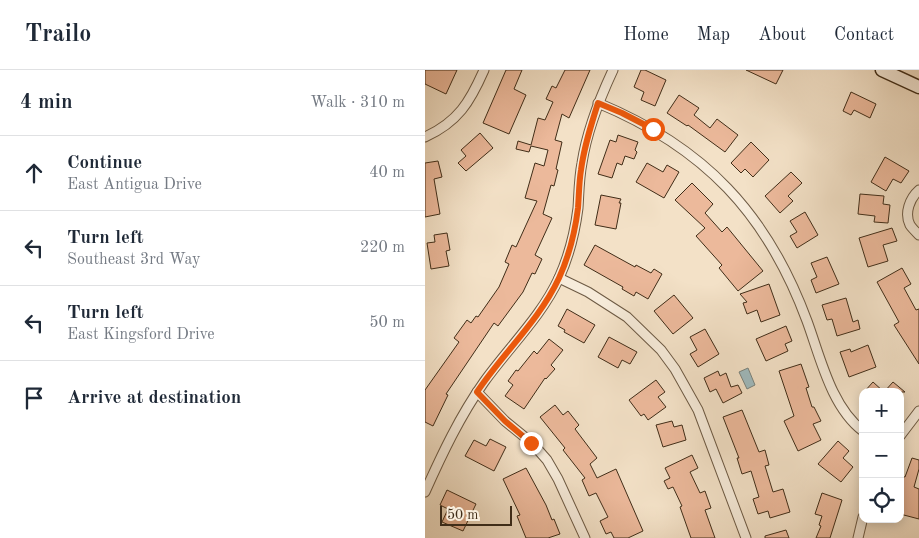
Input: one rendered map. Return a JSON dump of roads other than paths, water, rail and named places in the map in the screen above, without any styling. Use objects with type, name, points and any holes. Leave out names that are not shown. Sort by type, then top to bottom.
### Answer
[{"type":"main road","points":[[882,70],[919,87]]},
{"type":"street","points":[[425,137],[453,120],[466,107],[484,70]]},
{"type":"street","points":[[425,492],[448,442],[477,392],[541,310],[559,278],[574,232],[582,161],[587,139],[598,103],[613,70]]},
{"type":"street","points":[[598,103],[638,121],[673,141],[709,170],[742,204],[769,241],[793,285],[838,401],[851,420],[859,427]]},
{"type":"street","points":[[919,190],[914,194],[907,210],[910,225],[919,235]]},
{"type":"street","points":[[559,278],[588,292],[627,318],[650,339],[675,369],[697,410],[745,538]]},
{"type":"street","points":[[477,392],[547,460],[558,479],[585,538]]},
{"type":"street","points":[[902,433],[919,411]]},
{"type":"street","points":[[858,538],[862,523]]},
{"type":"water","points":[[748,368],[755,385],[747,389],[739,372]]}]
